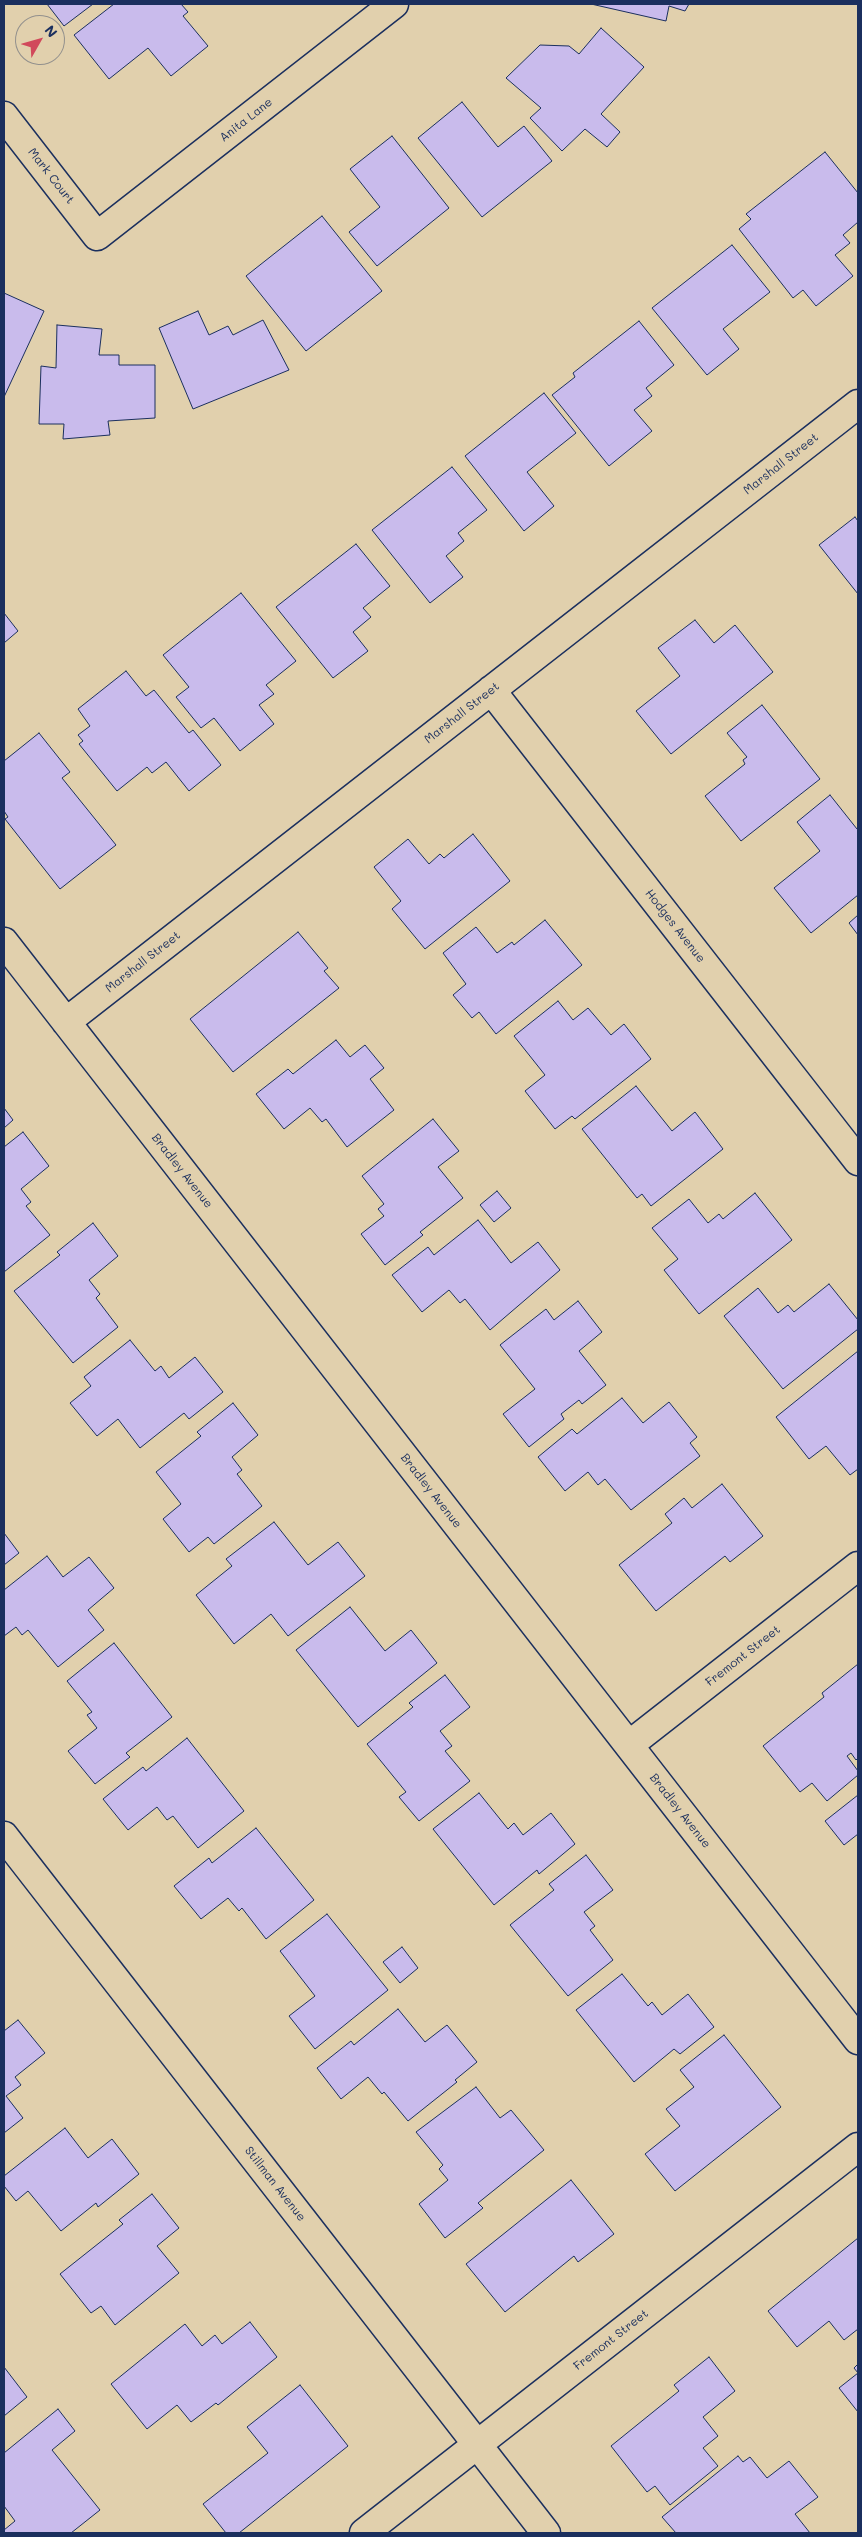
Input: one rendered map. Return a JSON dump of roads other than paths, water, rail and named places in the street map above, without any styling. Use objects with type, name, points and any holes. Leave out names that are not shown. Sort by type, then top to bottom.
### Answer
[{"type":"street","name":"Anita Lane","points":[[97,236],[394,4]]},
{"type":"street","name":"Mark Court","points":[[4,116],[97,236]]},
{"type":"street","name":"Marshall Street","points":[[66,1022],[858,404]]},
{"type":"street","name":"Hodges Avenue","points":[[491,690],[858,1161]]},
{"type":"street","name":"Bradley Avenue","points":[[4,942],[858,2040]]},
{"type":"street","name":"Fremont Street","points":[[628,1745],[858,1566]]},
{"type":"street","name":"Stillman Avenue","points":[[4,1836],[546,2533]]},
{"type":"street","name":"Fremont Street","points":[[364,2533],[858,2148]]}]
